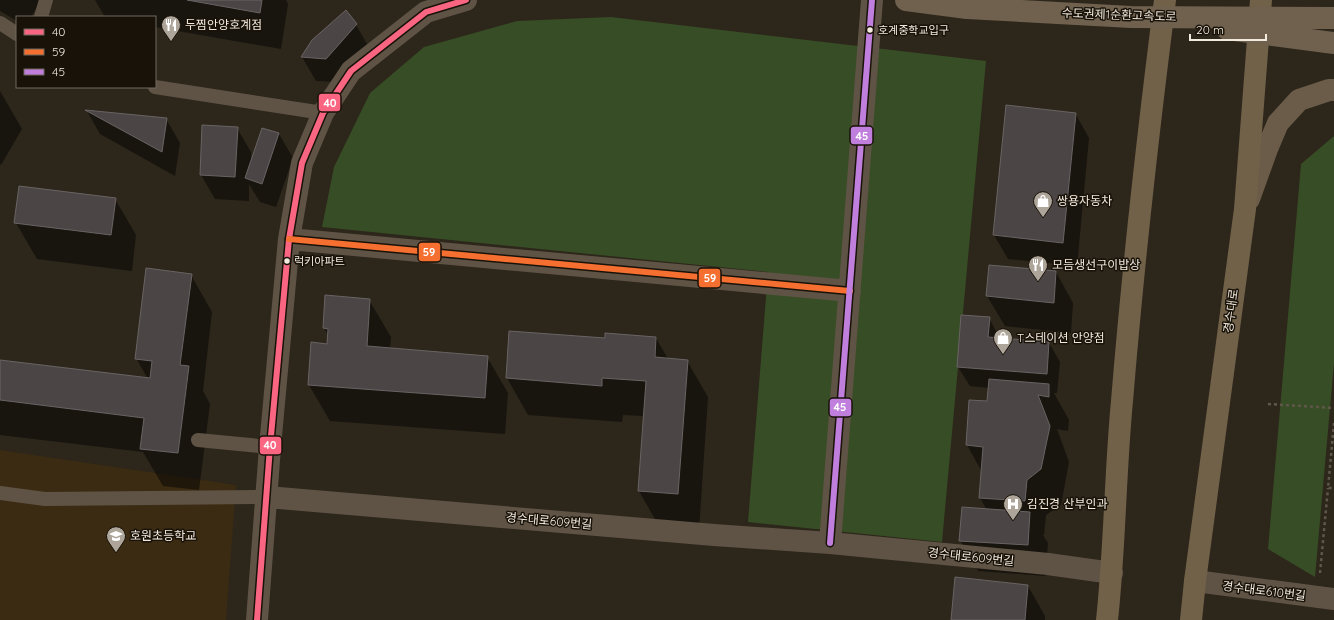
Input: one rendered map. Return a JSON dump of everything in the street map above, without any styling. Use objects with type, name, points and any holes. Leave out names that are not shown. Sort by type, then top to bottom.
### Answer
[{"type":"highway","name":"수도권제1순환고속도로","points":[[906,0],[967,8],[1131,17],[1334,18]]},
{"type":"highway","points":[[1131,17],[1334,43]]},
{"type":"main road","points":[[1107,620],[1112,573],[1122,396],[1153,94],[1165,0]]},
{"type":"main road","name":"경수대로","points":[[1191,620],[1245,208],[1261,0]]},
{"type":"street","points":[[257,620],[270,447],[289,239],[302,163],[323,113],[351,71],[426,12],[466,0]]},
{"type":"street","points":[[830,543],[872,0]]},
{"type":"street","points":[[1245,208],[1278,123],[1299,100],[1328,90],[1334,90]]},
{"type":"street","points":[[289,239],[850,291]]},
{"type":"street","name":"경수대로609번길","points":[[267,497],[830,543],[1048,564],[1112,573]]},
{"type":"street","name":"경수대로610번길","points":[[1195,581],[1334,599]]},
{"type":"lane","points":[[41,16],[46,0]]},
{"type":"lane","points":[[0,24],[16,33]]},
{"type":"lane","points":[[156,87],[323,113]]},
{"type":"lane","points":[[198,440],[270,447]]},
{"type":"lane","points":[[0,494],[45,499],[267,497]]},
{"type":"path","points":[[1268,404],[1334,408]]},
{"type":"path","points":[[1334,422],[1319,581],[1334,599]]},
{"type":"path","points":[[1328,488],[1334,488]]},
{"type":"shaded area","name":"호원초등학교","points":[[0,450],[236,485],[226,620],[0,620]]},
{"type":"green space","points":[[611,17],[986,61],[942,542],[748,522],[768,272],[322,227],[334,167],[370,93],[424,47],[517,21]]},
{"type":"green space","points":[[1334,136],[1334,363],[1315,577],[1268,549],[1301,164]]},
{"type":"building","points":[[187,0],[262,0],[260,13]]},
{"type":"building","points":[[346,10],[357,24],[326,59],[301,57],[312,40]]},
{"type":"building","points":[[1006,105],[1076,113],[1063,243],[993,235]]},
{"type":"building","points":[[85,110],[167,118],[162,152]]},
{"type":"building","points":[[202,125],[238,127],[235,177],[200,175]]},
{"type":"building","points":[[262,128],[279,133],[262,184],[245,178]]},
{"type":"building","points":[[19,186],[116,198],[111,235],[14,223]]},
{"type":"building","points":[[989,265],[1056,271],[1054,303],[986,296]]},
{"type":"building","points":[[146,268],[192,274],[180,365],[189,366],[178,453],[140,449],[144,418],[0,400],[0,360],[150,378],[152,361],[135,359]]},
{"type":"building","points":[[325,295],[370,299],[367,346],[488,356],[485,398],[308,385],[311,342],[327,344],[328,329],[323,328]]},
{"type":"building","name":"T스테이션 안양점","points":[[961,315],[990,317],[988,337],[1049,342],[1047,374],[957,367]]},
{"type":"building","points":[[509,331],[605,338],[605,333],[656,337],[655,357],[688,360],[678,494],[638,491],[646,381],[602,378],[602,386],[506,378]]},
{"type":"building","points":[[989,379],[1049,384],[1049,397],[1038,395],[1050,426],[1041,469],[1027,480],[1025,501],[979,498],[983,447],[966,445],[969,400],[987,401]]},
{"type":"building","points":[[962,507],[1030,512],[1028,545],[959,541]]},
{"type":"building","points":[[955,577],[1028,585],[1025,620],[951,620]]},
{"type":"transit line","name":"40","points":[[257,620],[270,447],[289,239],[302,163],[323,113],[351,71],[426,12],[466,0]]},
{"type":"transit line","name":"45","points":[[830,543],[872,0]]},
{"type":"transit line","name":"59","points":[[289,239],[850,291]]},
{"type":"place","name":"호계중학교입구","points":[[870,30]]},
{"type":"place","name":"두찜안양호계점","points":[[171,42]]},
{"type":"place","name":"쌍용자동차","points":[[1043,218]]},
{"type":"place","name":"럭키아파트","points":[[287,261]]},
{"type":"place","name":"모듬생선구이밥상","points":[[1038,282]]},
{"type":"place","name":"T스테이션 안양점","points":[[1003,355]]},
{"type":"place","name":"김진경 산부인과","points":[[1013,521]]},
{"type":"place","name":"호원초등학교","points":[[116,553]]}]
